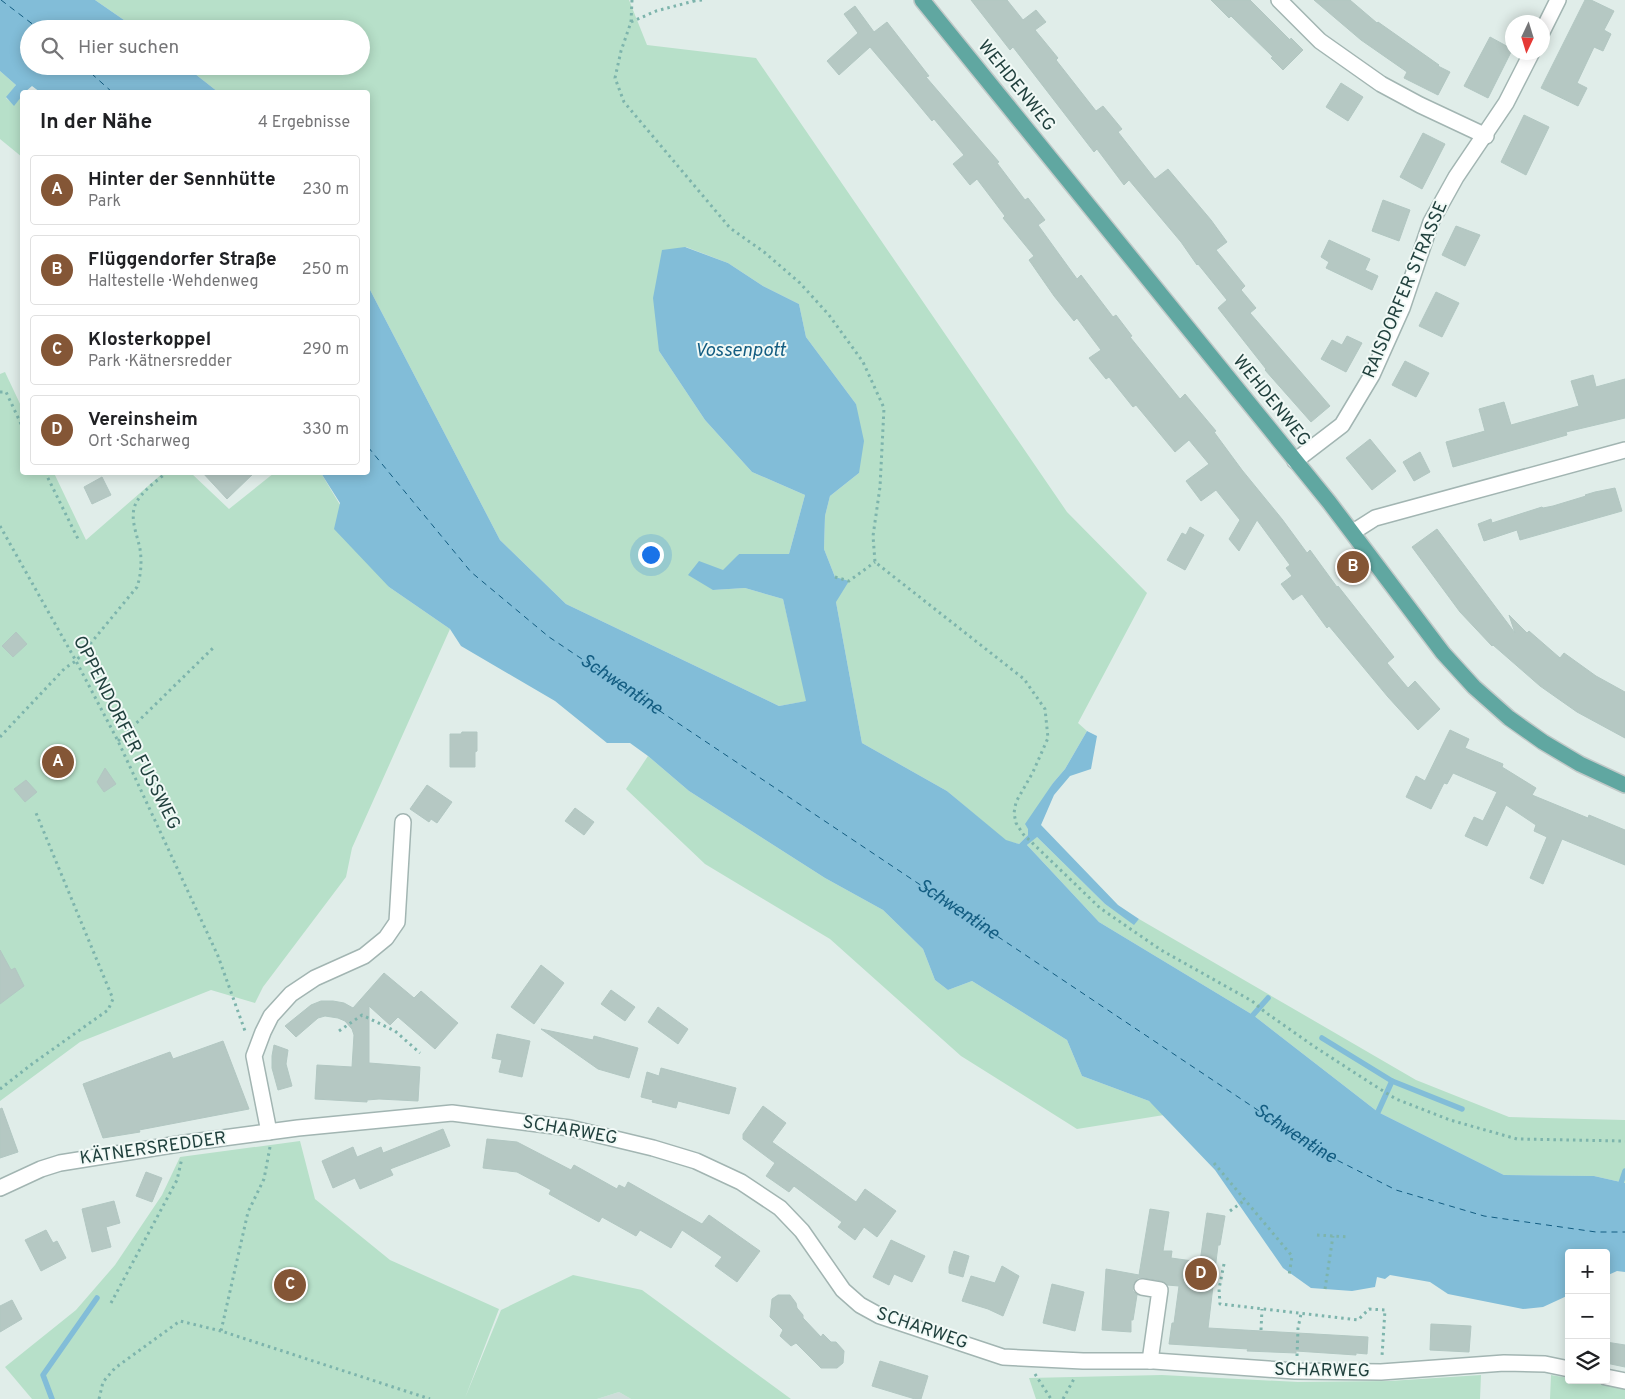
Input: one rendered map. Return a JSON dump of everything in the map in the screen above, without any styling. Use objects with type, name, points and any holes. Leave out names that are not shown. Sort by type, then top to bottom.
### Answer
[{"type":"main road","name":"WEHDENWEG","points":[[922,0],[1352,532],[1443,653],[1474,687],[1510,718],[1543,742],[1580,764],[1625,785]]},
{"type":"street","points":[[1279,0],[1320,41],[1381,84],[1420,105],[1486,136]]},
{"type":"street","points":[[1550,16],[1558,0]]},
{"type":"street","name":"RAISDORFER STRASSE","points":[[1295,461],[1342,425],[1372,375],[1402,308],[1431,222],[1456,177],[1486,136],[1506,104],[1528,60]]},
{"type":"street","points":[[1352,532],[1375,518],[1625,450]]},
{"type":"street","points":[[269,1132],[254,1056],[263,1032],[271,1016],[291,994],[315,978],[364,956],[386,938],[397,922],[403,822]]},
{"type":"street","name":"SCHARWEG","points":[[310,1128],[452,1113],[570,1128],[653,1148],[696,1161],[741,1182],[780,1208],[802,1230],[843,1290],[860,1305],[880,1316],[1003,1357],[1084,1361],[1150,1361],[1295,1371],[1381,1372],[1504,1364],[1545,1364],[1565,1368]]},
{"type":"street","name":"KÄTNERSREDDER","points":[[0,1188],[60,1163],[185,1143],[310,1128]]},
{"type":"street","points":[[1142,1287],[1160,1290],[1150,1361]]},
{"type":"street","points":[[1610,1378],[1625,1381]]},
{"type":"path","points":[[632,0],[631,22],[620,52],[615,78],[624,102],[730,228],[764,252],[800,283],[829,315],[863,362],[884,408],[880,487],[873,536],[875,562],[1024,679],[1045,709],[1048,738],[1033,772],[1016,802],[1014,813],[1016,824],[1023,834],[1100,908],[1161,950],[1252,1001],[1265,1012],[1396,1099],[1450,1120],[1517,1139],[1624,1141]]},
{"type":"path","points":[[631,22],[656,11],[702,0]]},
{"type":"path","points":[[0,392],[6,392],[20,422]]},
{"type":"path","points":[[46,475],[79,541]]},
{"type":"path","points":[[0,737],[65,668],[76,661],[136,588],[141,576],[140,551],[133,509],[137,501],[164,475]]},
{"type":"path","name":"OPPENDORFER FUSSWEG","points":[[0,526],[76,661],[118,742],[218,956],[235,1002]]},
{"type":"path","points":[[835,577],[849,581],[875,562]]},
{"type":"path","points":[[118,742],[214,648]]},
{"type":"path","points":[[0,1089],[108,1010],[113,999],[36,813]]},
{"type":"path","points":[[339,1031],[362,1015],[395,1031],[420,1053]]},
{"type":"path","points":[[221,1331],[248,1212],[264,1179],[271,1144],[269,1132]]},
{"type":"path","points":[[111,1303],[177,1180],[185,1143]]},
{"type":"path","points":[[1214,1163],[1292,1256],[1289,1276]]},
{"type":"path","points":[[1230,1211],[1245,1200]]},
{"type":"path","points":[[1317,1235],[1349,1237]]},
{"type":"path","points":[[1325,1289],[1333,1236]]},
{"type":"path","points":[[1224,1264],[1219,1289],[1220,1304],[1358,1320],[1369,1309],[1384,1310],[1382,1360]]},
{"type":"path","points":[[1261,1330],[1262,1309]]},
{"type":"path","points":[[1296,1356],[1301,1314]]},
{"type":"path","points":[[99,1399],[103,1382],[115,1368],[180,1321],[221,1331],[430,1399]]},
{"type":"path","points":[[1025,1359],[1051,1399]]},
{"type":"path","points":[[1063,1399],[1084,1361]]},
{"type":"shaded area","points":[[619,1392],[631,1399],[597,1399]]},
{"type":"green space","points":[[95,0],[629,0],[647,45],[756,58],[1067,512],[1147,593],[1078,723],[1087,731],[1065,769],[1053,783],[1028,829],[1028,835],[1019,844],[1006,841],[947,791],[862,743],[836,602],[835,577],[824,549],[825,516],[830,496],[859,473],[856,404],[806,337],[799,304],[763,286],[728,263],[686,247],[659,351],[705,420],[752,472],[805,495],[789,554],[739,554],[713,590],[745,588],[783,599],[807,701],[779,706],[566,604],[500,540],[370,290],[370,90],[215,90],[196,75],[370,75],[370,20],[124,20]]},
{"type":"green space","points":[[0,71],[16,85],[6,98],[14,105],[20,98],[20,155],[0,139]]},
{"type":"green space","points":[[5,372],[20,404],[20,475],[55,475],[86,540],[161,475],[193,475],[229,509],[272,475],[322,475],[389,587],[450,629],[352,848],[346,877],[263,987],[255,1003],[211,990],[80,1042],[0,1101],[0,374]]},
{"type":"green space","points":[[648,756],[689,791],[825,878],[883,910],[923,949],[935,980],[948,990],[972,981],[1067,1040],[1082,1076],[1149,1101],[1164,1115],[1077,1129],[961,1056],[830,939],[705,864],[626,789]]},
{"type":"green space","points":[[1036,836],[1105,904],[1134,924],[1139,919],[1416,1080],[1509,1117],[1625,1120],[1625,1183],[1594,1176],[1504,1175],[1378,1112],[1253,1015],[1099,922],[1027,845]]},
{"type":"green space","points":[[300,1141],[315,1199],[390,1260],[499,1309],[465,1398],[501,1310],[573,1275],[642,1290],[791,1399],[631,1399],[619,1392],[597,1399],[32,1399],[5,1367],[76,1310],[115,1265],[162,1195],[180,1157]]},
{"type":"green space","points":[[1162,1375],[1298,1382],[1390,1381],[1481,1375],[1480,1399],[1036,1399],[1029,1378]]},
{"type":"green space","points":[[1551,1375],[1565,1377],[1565,1384],[1600,1384],[1625,1389],[1625,1399],[1550,1399]]},
{"type":"water","points":[[0,0],[95,0],[124,20],[20,20],[20,75],[196,75],[215,90],[37,90],[32,86],[27,90],[20,90],[20,98],[14,106],[6,97],[16,85],[0,71]]},
{"type":"water","points":[[685,247],[728,263],[763,286],[799,304],[806,337],[856,404],[864,441],[859,473],[830,496],[825,516],[824,549],[835,577],[849,581],[836,602],[862,743],[947,791],[1006,840],[1019,844],[1028,835],[1028,829],[1025,824],[1065,769],[1087,731],[1097,736],[1091,769],[1070,776],[1054,795],[1041,825],[1118,905],[1139,919],[1134,925],[1105,904],[1037,837],[1027,845],[1099,922],[1253,1015],[1378,1112],[1504,1175],[1594,1176],[1625,1183],[1625,1272],[1617,1271],[1610,1274],[1610,1249],[1565,1249],[1565,1297],[1543,1307],[1523,1309],[1448,1294],[1430,1282],[1390,1275],[1385,1279],[1377,1277],[1375,1287],[1352,1291],[1311,1288],[1283,1268],[1215,1170],[1149,1101],[1082,1076],[1067,1040],[972,981],[948,990],[935,980],[923,949],[883,910],[825,878],[689,791],[630,743],[607,743],[555,701],[461,646],[450,629],[389,587],[334,529],[340,503],[322,475],[370,475],[370,290],[500,540],[566,604],[779,706],[806,701],[783,599],[745,588],[713,590],[688,575],[699,561],[723,570],[739,554],[789,554],[805,495],[752,472],[705,420],[659,351],[653,298],[662,250]]},
{"type":"building","points":[[971,0],[1007,0],[1023,20],[1036,10],[1046,22],[1035,30],[1058,58],[1056,60],[1096,111],[1103,106],[1122,129],[1118,132],[1155,179],[1168,169],[1211,220],[1227,242],[1216,250],[1245,286],[1241,290],[1256,308],[1250,313],[1330,406],[1311,422],[1265,370],[1218,308],[1227,300],[1197,265],[1181,242],[1129,180],[1124,185],[1097,149],[1094,152],[1013,47],[1010,50]]},
{"type":"building","points":[[1211,0],[1250,0],[1290,40],[1291,38],[1303,50],[1283,70],[1271,58],[1273,57],[1231,16],[1229,18]]},
{"type":"building","points":[[1314,0],[1350,0],[1377,23],[1438,66],[1450,72],[1438,95],[1404,78],[1407,72],[1361,40]]},
{"type":"building","points":[[1585,0],[1591,0],[1614,11],[1604,30],[1611,34],[1603,51],[1594,47],[1577,83],[1587,88],[1578,106],[1541,88]]},
{"type":"building","points":[[855,6],[874,32],[887,22],[929,76],[926,77],[999,162],[997,163],[1025,200],[1028,198],[1045,220],[1038,225],[1077,279],[1081,275],[1113,317],[1116,315],[1132,336],[1130,337],[1180,399],[1185,394],[1216,431],[1214,432],[1242,470],[1307,553],[1310,550],[1337,587],[1394,657],[1387,663],[1408,688],[1415,681],[1440,709],[1418,730],[1329,626],[1327,628],[1302,594],[1293,600],[1281,584],[1292,576],[1286,568],[1290,565],[1257,520],[1239,551],[1229,539],[1240,520],[1216,490],[1201,501],[1186,481],[1209,464],[1189,440],[1175,452],[1136,405],[1133,407],[1109,377],[1106,379],[1089,358],[1101,350],[1077,318],[1074,321],[1054,296],[1029,260],[1034,256],[1003,218],[1005,216],[977,179],[970,185],[953,164],[964,155],[934,119],[932,121],[870,47],[839,75],[827,61],[858,33],[844,14]]},
{"type":"building","points":[[1490,37],[1505,45],[1505,60],[1507,60],[1488,98],[1464,86]]},
{"type":"building","points":[[1341,83],[1363,97],[1348,121],[1326,107]]},
{"type":"building","points":[[1524,115],[1549,127],[1526,175],[1501,162]]},
{"type":"building","points":[[1423,133],[1445,144],[1422,189],[1400,177]]},
{"type":"building","points":[[1383,200],[1410,210],[1399,241],[1372,231]]},
{"type":"building","points":[[1456,226],[1480,235],[1465,266],[1442,255]]},
{"type":"building","points":[[1329,240],[1370,259],[1365,270],[1378,276],[1372,290],[1326,268],[1329,262],[1321,257]]},
{"type":"building","points":[[1436,292],[1459,303],[1442,337],[1419,326]]},
{"type":"building","points":[[1347,336],[1362,343],[1346,372],[1321,359],[1332,340],[1342,345]]},
{"type":"building","points":[[1405,361],[1429,373],[1416,397],[1392,385]]},
{"type":"building","points":[[1593,375],[1596,387],[1625,379],[1625,418],[1566,432],[1567,435],[1453,467],[1446,442],[1485,431],[1479,409],[1504,402],[1511,425],[1579,406],[1571,381]]},
{"type":"building","points":[[1370,439],[1396,471],[1372,490],[1346,458]]},
{"type":"building","points":[[1420,452],[1430,472],[1414,481],[1403,462]]},
{"type":"building","points":[[205,475],[252,475],[227,499]]},
{"type":"building","points":[[102,477],[111,495],[92,504],[84,487]]},
{"type":"building","points":[[1615,488],[1622,511],[1520,540],[1517,530],[1484,541],[1478,524],[1491,519],[1492,523],[1542,507],[1553,506],[1595,492]]},
{"type":"building","points":[[1190,527],[1204,535],[1185,570],[1167,560],[1182,533],[1186,535]]},
{"type":"building","points":[[1437,529],[1515,633],[1509,615],[1527,633],[1529,631],[1560,658],[1564,653],[1596,676],[1625,692],[1625,738],[1577,712],[1540,686],[1492,646],[1460,612],[1412,547]]},
{"type":"building","points":[[16,632],[27,644],[13,657],[2,646]]},
{"type":"building","points":[[1450,730],[1469,739],[1465,748],[1503,764],[1502,767],[1536,788],[1532,795],[1588,818],[1589,815],[1625,830],[1625,865],[1562,839],[1543,884],[1530,878],[1547,837],[1534,831],[1536,825],[1506,805],[1487,846],[1465,836],[1474,817],[1483,821],[1497,792],[1453,773],[1447,784],[1444,783],[1431,809],[1406,797],[1416,776],[1425,781]]},
{"type":"building","points":[[462,732],[477,732],[475,767],[450,767],[450,734],[461,734]]},
{"type":"building","points":[[105,768],[116,784],[104,792],[97,782]]},
{"type":"building","points":[[26,780],[37,792],[25,802],[14,789]]},
{"type":"building","points":[[427,785],[452,802],[437,823],[431,819],[429,822],[410,809]]},
{"type":"building","points":[[575,808],[594,822],[584,835],[565,821]]},
{"type":"building","points":[[0,950],[11,970],[15,968],[24,986],[0,1004]]},
{"type":"building","points":[[541,965],[564,983],[534,1024],[511,1007]]},
{"type":"building","points":[[384,973],[414,998],[421,991],[458,1023],[435,1049],[398,1017],[390,1025],[369,1006],[369,1063],[420,1067],[418,1101],[379,1099],[367,1100],[367,1102],[315,1099],[317,1065],[352,1067],[354,1035],[352,1029],[345,1021],[325,1016],[318,1018],[296,1037],[285,1026],[311,1005],[321,1001],[344,1003],[353,1008]]},
{"type":"building","points":[[611,990],[635,1007],[625,1021],[601,1004]]},
{"type":"building","points":[[658,1007],[688,1029],[678,1044],[648,1022]]},
{"type":"building","points":[[541,1029],[593,1040],[594,1036],[638,1048],[629,1078],[598,1069]]},
{"type":"building","points":[[497,1034],[530,1041],[522,1077],[499,1072],[502,1060],[492,1058]]},
{"type":"building","points":[[223,1041],[249,1109],[103,1138],[83,1084],[170,1052],[173,1059]]},
{"type":"building","points":[[274,1045],[288,1050],[286,1064],[292,1086],[278,1090],[272,1068]]},
{"type":"building","points":[[661,1068],[736,1088],[729,1114],[678,1101],[676,1108],[641,1097],[647,1072],[659,1076]]},
{"type":"building","points":[[763,1106],[786,1123],[772,1142],[856,1202],[865,1189],[896,1211],[877,1237],[864,1227],[855,1240],[838,1227],[842,1222],[794,1186],[789,1192],[766,1176],[775,1163],[743,1139],[743,1134]]},
{"type":"building","points":[[2,1108],[18,1152],[0,1158],[0,1109]]},
{"type":"building","points":[[443,1129],[450,1146],[390,1169],[393,1175],[360,1189],[355,1178],[333,1188],[322,1161],[353,1147],[357,1157],[381,1147],[383,1153]]},
{"type":"building","points":[[487,1139],[517,1142],[571,1170],[574,1165],[617,1189],[619,1185],[625,1188],[628,1182],[702,1224],[709,1215],[760,1251],[737,1282],[715,1266],[722,1257],[682,1230],[671,1248],[640,1230],[636,1236],[602,1217],[599,1222],[549,1194],[551,1190],[517,1172],[483,1168]]},
{"type":"building","points":[[146,1172],[162,1178],[152,1202],[136,1196]]},
{"type":"building","points":[[114,1201],[120,1223],[106,1227],[111,1247],[92,1252],[82,1209]]},
{"type":"building","points":[[1150,1209],[1169,1212],[1163,1251],[1172,1251],[1171,1258],[1200,1262],[1207,1213],[1225,1216],[1220,1245],[1218,1245],[1208,1328],[1368,1337],[1367,1354],[1247,1351],[1248,1349],[1169,1344],[1179,1286],[1167,1285],[1162,1281],[1144,1278],[1138,1278],[1133,1285],[1133,1291],[1137,1295],[1133,1320],[1131,1320],[1131,1332],[1102,1330],[1106,1269],[1139,1275]]},
{"type":"building","points":[[46,1230],[53,1243],[57,1241],[66,1258],[41,1271],[25,1240]]},
{"type":"building","points":[[891,1240],[925,1256],[912,1282],[894,1274],[889,1285],[873,1277]]},
{"type":"building","points":[[954,1251],[969,1256],[963,1277],[949,1273]]},
{"type":"building","points":[[1002,1266],[1019,1276],[1003,1316],[962,1301],[971,1276],[995,1283]]},
{"type":"building","points":[[1052,1284],[1084,1292],[1075,1331],[1043,1323]]},
{"type":"building","points":[[778,1295],[790,1295],[803,1318],[821,1337],[823,1334],[831,1342],[836,1342],[844,1351],[843,1363],[837,1368],[821,1368],[796,1343],[791,1346],[780,1336],[783,1330],[770,1317],[772,1299]]},
{"type":"building","points":[[12,1300],[22,1319],[0,1332],[0,1306]]},
{"type":"building","points":[[1431,1324],[1471,1326],[1469,1352],[1430,1350]]},
{"type":"building","points":[[1610,1343],[1625,1345],[1625,1367],[1610,1364]]},
{"type":"building","points":[[880,1361],[928,1376],[921,1399],[915,1399],[872,1386]]},
{"type":"waterway","points":[[1253,1015],[1268,998]]},
{"type":"waterway","points":[[1322,1038],[1392,1081],[1462,1109]]},
{"type":"waterway","points":[[1378,1112],[1392,1081]]},
{"type":"waterway","points":[[1621,1183],[1625,1171]]},
{"type":"waterway","points":[[52,1399],[43,1375],[97,1298]]},
{"type":"ferry route","points":[[1,0],[27,20]]},
{"type":"ferry route","points":[[93,75],[110,90]]},
{"type":"ferry route","points":[[370,449],[471,572],[549,637],[1319,1151],[1396,1190],[1484,1216],[1596,1232],[1625,1232]]},
{"type":"place","name":"Flüggendorfer Straße","points":[[1353,567]]},
{"type":"place","name":"Hinter der Sennhütte","points":[[58,762]]},
{"type":"place","name":"Vereinsheim","points":[[1201,1274]]},
{"type":"place","name":"Klosterkoppel","points":[[290,1285]]},
{"type":"water label","name":"Vossenpott","points":[[740,351]]},
{"type":"water label","name":"Schwentine","points":[[621,685]]},
{"type":"water label","name":"Schwentine","points":[[957,910]]},
{"type":"water label","name":"Schwentine","points":[[1295,1133]]}]
